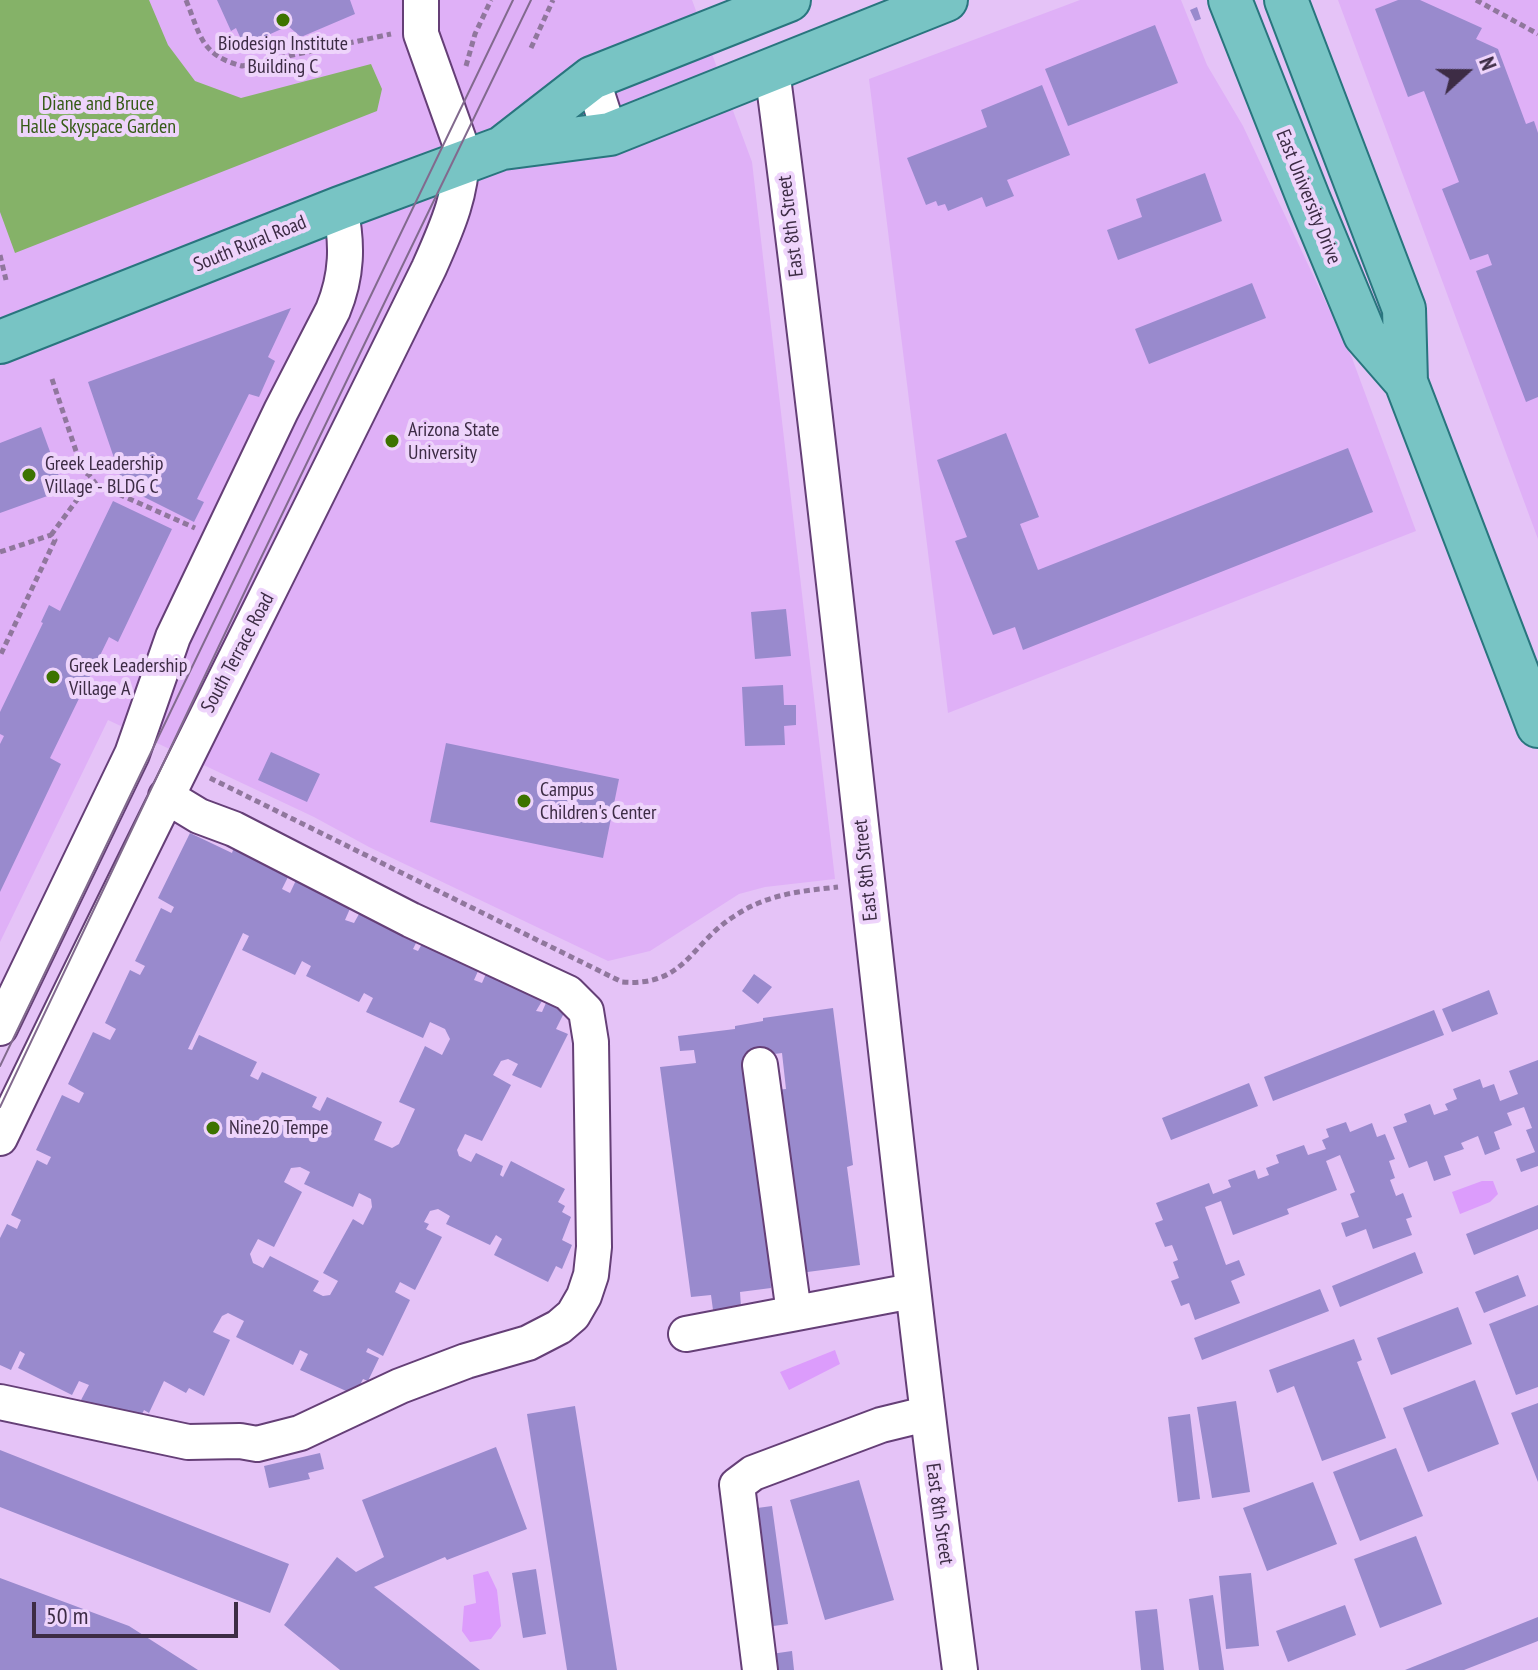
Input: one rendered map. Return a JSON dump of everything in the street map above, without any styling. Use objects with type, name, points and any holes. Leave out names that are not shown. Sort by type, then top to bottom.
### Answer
[{"type":"main road","name":"South Rural Road","points":[[502,148],[592,78],[789,0]]},
{"type":"main road","name":"South Rural Road","points":[[0,342],[340,208],[502,148],[610,134],[946,0]]},
{"type":"main road","name":"East University Drive","points":[[1230,0],[1365,335],[1406,382]]},
{"type":"main road","name":"East University Drive","points":[[1286,0],[1404,309],[1406,382],[1538,726]]},
{"type":"street","points":[[421,0],[421,34],[461,146],[463,164]]},
{"type":"street","name":"East 8th Street","points":[[772,70],[853,751],[926,1414],[960,1670]]},
{"type":"street","points":[[592,78],[610,134]]},
{"type":"street","name":"South Terrace Road","points":[[0,1138],[181,764],[281,570],[429,268],[454,202],[463,164]]},
{"type":"street","points":[[0,1028],[132,754],[173,637],[340,294],[346,258],[340,208]]},
{"type":"street","points":[[0,1402],[188,1442],[240,1441],[257,1444],[300,1433],[400,1386],[466,1361],[528,1343],[559,1327],[573,1315],[591,1275],[594,1247],[592,1058],[586,1011],[568,993],[411,920],[234,829],[199,816],[166,796]]},
{"type":"street","points":[[760,1065],[794,1313]]},
{"type":"street","points":[[686,1334],[912,1291]]},
{"type":"street","points":[[760,1670],[737,1485],[753,1473],[881,1425],[926,1414]]},
{"type":"path","points":[[186,0],[205,46],[219,60],[242,66],[391,34]]},
{"type":"path","points":[[465,68],[475,34],[491,0]]},
{"type":"path","points":[[531,48],[553,0]]},
{"type":"path","points":[[1476,0],[1538,34]]},
{"type":"path","points":[[0,255],[6,280]]},
{"type":"path","points":[[52,379],[80,463],[96,484],[198,529]]},
{"type":"path","points":[[0,552],[51,535],[85,489],[88,474]]},
{"type":"path","points":[[0,656],[55,540],[51,535]]},
{"type":"path","points":[[181,764],[622,982],[645,984],[662,978],[682,966],[715,930],[756,904],[780,894],[843,886]]},
{"type":"shaded area","name":"Arizona State University","points":[[0,0],[692,0],[752,162],[835,879],[765,887],[739,894],[650,951],[608,961],[108,720],[0,942]]},
{"type":"shaded area","points":[[1080,0],[1181,0],[1207,65],[1243,126],[1352,358],[1416,531],[948,713],[869,79]]},
{"type":"shaded area","points":[[1338,0],[1538,0],[1538,539]]},
{"type":"shaded area","points":[[1482,1181],[1493,1181],[1498,1194],[1490,1202],[1460,1214],[1452,1192]]},
{"type":"shaded area","points":[[835,1350],[840,1364],[789,1390],[780,1372]]},
{"type":"shaded area","points":[[488,1571],[497,1590],[501,1626],[491,1639],[470,1642],[462,1631],[464,1606],[476,1603],[473,1575]]},
{"type":"green space","name":"Diane and Bruce Halle Skyspace Garden","points":[[0,0],[149,0],[168,45],[195,81],[241,98],[371,64],[382,89],[377,111],[15,253],[0,212]]},
{"type":"building","name":"Biodesign Institute Building C","points":[[217,0],[350,0],[355,14],[301,37],[288,26],[244,46],[236,28],[231,31]]},
{"type":"building","points":[[1398,0],[1420,0],[1482,28],[1476,39],[1498,49],[1526,124],[1534,121],[1538,133],[1538,397],[1526,402],[1476,271],[1492,265],[1488,254],[1470,260],[1442,189],[1459,182],[1424,91],[1408,97],[1375,9]]},
{"type":"building","points":[[1197,7],[1201,19],[1195,21],[1190,10]]},
{"type":"building","points":[[1155,25],[1178,83],[1068,126],[1045,69]]},
{"type":"building","points":[[1042,85],[1070,155],[1007,180],[1014,196],[986,207],[982,197],[948,211],[945,204],[938,206],[936,201],[926,205],[907,158],[987,127],[981,110]]},
{"type":"building","points":[[1205,173],[1222,221],[1118,260],[1107,230],[1142,217],[1136,199]]},
{"type":"building","points":[[1252,283],[1266,318],[1149,364],[1135,329]]},
{"type":"building","points":[[291,308],[268,357],[275,361],[259,397],[249,394],[197,499],[204,502],[194,522],[124,487],[88,382]]},
{"type":"building","name":"Greek Leadership Village - BLDG C","points":[[41,427],[64,490],[0,513],[0,443]]},
{"type":"building","points":[[1006,433],[1039,517],[1020,524],[1038,570],[1348,448],[1373,512],[1023,650],[1015,627],[993,635],[955,541],[967,537],[937,460]]},
{"type":"building","name":"Greek Leadership Village A","points":[[113,501],[172,529],[118,642],[109,637],[50,758],[61,764],[0,892],[0,744],[4,736],[0,734],[0,712],[49,605],[60,611]]},
{"type":"building","points":[[786,609],[791,656],[755,659],[751,612]]},
{"type":"building","points":[[783,685],[784,705],[796,705],[796,725],[784,726],[785,745],[745,746],[742,687]]},
{"type":"building","name":"Campus Children's Center","points":[[446,743],[619,779],[603,858],[430,822]]},
{"type":"building","points":[[271,752],[320,774],[307,802],[258,780]]},
{"type":"building","name":"Nine20 Tempe","points":[[190,833],[232,853],[234,847],[290,873],[282,889],[290,893],[298,876],[352,904],[345,920],[354,923],[359,914],[418,939],[413,949],[418,951],[423,942],[479,969],[474,980],[482,983],[488,969],[545,996],[536,1011],[542,1012],[549,996],[568,1005],[556,1029],[568,1034],[541,1088],[512,1075],[518,1064],[508,1059],[501,1061],[493,1075],[511,1085],[482,1141],[465,1134],[457,1150],[459,1156],[471,1162],[476,1153],[503,1166],[500,1175],[503,1177],[511,1161],[565,1189],[558,1202],[565,1206],[562,1212],[571,1217],[562,1240],[572,1245],[562,1269],[556,1266],[548,1282],[494,1255],[502,1239],[496,1235],[490,1245],[446,1224],[450,1216],[438,1209],[430,1211],[424,1222],[429,1224],[426,1229],[442,1237],[415,1290],[400,1282],[395,1292],[410,1300],[383,1356],[368,1348],[366,1352],[379,1358],[368,1381],[363,1379],[355,1395],[300,1370],[308,1354],[300,1350],[293,1365],[236,1337],[244,1321],[228,1313],[222,1316],[213,1332],[230,1340],[204,1396],[189,1388],[186,1393],[164,1381],[149,1413],[144,1410],[136,1427],[81,1400],[89,1385],[79,1381],[72,1395],[18,1368],[25,1354],[20,1351],[11,1370],[0,1365],[0,1238],[7,1224],[17,1229],[21,1220],[11,1215],[37,1160],[47,1165],[51,1157],[36,1150],[62,1095],[79,1103],[84,1093],[68,1084],[93,1032],[110,1040],[116,1029],[105,1023],[130,970],[140,975],[145,966],[135,961],[161,908],[171,913],[174,907],[158,898]],"holes":[[[243,933],[249,936],[242,950],[295,975],[302,961],[311,966],[306,976],[359,1002],[364,993],[373,998],[366,1012],[423,1038],[430,1022],[445,1029],[450,1039],[442,1055],[425,1046],[399,1102],[415,1109],[399,1144],[392,1148],[374,1140],[382,1122],[327,1097],[320,1111],[312,1107],[317,1097],[262,1072],[258,1080],[250,1076],[257,1062],[199,1035],[192,1050],[188,1049]],[[300,1167],[310,1172],[304,1184],[353,1207],[359,1193],[371,1199],[372,1207],[363,1225],[353,1219],[323,1273],[338,1281],[330,1295],[323,1296],[313,1291],[319,1281],[270,1256],[263,1268],[253,1263],[250,1254],[258,1239],[274,1247],[302,1192],[284,1182],[291,1168]]]},
{"type":"building","points":[[754,974],[772,987],[758,1004],[742,991]]},
{"type":"building","points":[[1489,990],[1498,1014],[1452,1032],[1442,1009]]},
{"type":"building","points":[[833,1008],[853,1165],[847,1167],[860,1265],[800,1273],[775,1090],[786,1089],[782,1053],[752,1057],[774,1271],[770,1272],[771,1288],[740,1292],[741,1307],[713,1310],[711,1295],[691,1297],[660,1067],[696,1063],[694,1050],[680,1051],[678,1036],[735,1029],[735,1026],[763,1021],[763,1018]]},
{"type":"building","points":[[1434,1010],[1444,1035],[1273,1101],[1264,1077]]},
{"type":"building","points":[[1538,1060],[1538,1166],[1521,1172],[1516,1159],[1535,1152],[1526,1130],[1532,1128],[1524,1107],[1507,1113],[1512,1125],[1494,1132],[1500,1149],[1485,1155],[1478,1136],[1461,1143],[1464,1149],[1444,1156],[1451,1175],[1434,1181],[1427,1161],[1409,1168],[1393,1127],[1407,1122],[1404,1114],[1430,1104],[1434,1115],[1448,1110],[1445,1104],[1457,1099],[1453,1089],[1480,1079],[1483,1088],[1494,1084],[1500,1101],[1518,1094],[1509,1071]]},
{"type":"building","points":[[1249,1083],[1258,1106],[1171,1140],[1162,1118]]},
{"type":"building","points":[[1346,1122],[1350,1132],[1372,1123],[1377,1137],[1385,1134],[1395,1159],[1389,1161],[1395,1178],[1390,1180],[1396,1196],[1403,1193],[1412,1217],[1406,1219],[1412,1235],[1373,1249],[1366,1229],[1346,1237],[1341,1223],[1359,1217],[1350,1194],[1355,1192],[1340,1155],[1326,1161],[1337,1190],[1287,1209],[1289,1214],[1233,1235],[1221,1201],[1205,1207],[1226,1265],[1239,1260],[1245,1275],[1231,1281],[1240,1303],[1195,1320],[1189,1303],[1181,1306],[1171,1281],[1179,1278],[1173,1262],[1178,1260],[1172,1245],[1165,1247],[1155,1223],[1163,1220],[1156,1203],[1209,1183],[1213,1194],[1231,1187],[1228,1180],[1255,1170],[1258,1179],[1269,1175],[1266,1168],[1279,1163],[1276,1155],[1304,1145],[1308,1155],[1326,1149],[1322,1140],[1329,1137],[1326,1129]]},
{"type":"building","points":[[1538,1205],[1538,1229],[1474,1255],[1466,1234]]},
{"type":"building","points":[[1415,1252],[1423,1273],[1340,1307],[1332,1286]]},
{"type":"building","points":[[1518,1275],[1526,1296],[1484,1313],[1475,1292]]},
{"type":"building","points":[[1320,1289],[1329,1311],[1202,1360],[1194,1338]]},
{"type":"building","points":[[1538,1305],[1538,1387],[1516,1395],[1489,1324]]},
{"type":"building","points":[[1458,1307],[1472,1344],[1391,1375],[1377,1338]]},
{"type":"building","points":[[1354,1339],[1362,1360],[1357,1362],[1386,1438],[1322,1461],[1294,1386],[1277,1393],[1269,1370]]},
{"type":"building","points":[[1475,1380],[1499,1444],[1428,1472],[1403,1408]]},
{"type":"building","points":[[1236,1401],[1250,1492],[1212,1498],[1197,1407]]},
{"type":"building","points":[[1538,1403],[1538,1482],[1511,1413]]},
{"type":"building","points":[[575,1406],[617,1670],[567,1670],[527,1414]]},
{"type":"building","points":[[1190,1414],[1200,1499],[1178,1502],[1168,1417]]},
{"type":"building","points":[[496,1447],[527,1529],[447,1560],[445,1557],[374,1587],[480,1670],[340,1670],[284,1625],[337,1557],[356,1572],[384,1557],[362,1500]]},
{"type":"building","points":[[1396,1448],[1423,1516],[1360,1541],[1333,1472]]},
{"type":"building","points":[[0,1450],[289,1564],[270,1613],[0,1507]]},
{"type":"building","points":[[320,1453],[324,1469],[308,1473],[310,1479],[269,1488],[264,1466]]},
{"type":"building","points":[[859,1480],[894,1600],[825,1620],[790,1500]]},
{"type":"building","points":[[1313,1482],[1337,1544],[1267,1571],[1243,1508]]},
{"type":"building","points":[[772,1506],[788,1624],[766,1627],[750,1509]]},
{"type":"building","points":[[1416,1536],[1442,1604],[1380,1628],[1354,1559]]},
{"type":"building","points":[[536,1569],[546,1634],[523,1638],[512,1573]]},
{"type":"building","points":[[1251,1573],[1259,1646],[1226,1649],[1219,1576]]},
{"type":"building","points":[[0,1578],[129,1626],[198,1670],[0,1670]]},
{"type":"building","points":[[1213,1595],[1224,1670],[1199,1670],[1189,1599]]},
{"type":"building","points":[[1345,1605],[1356,1635],[1288,1662],[1276,1631]]},
{"type":"building","points":[[1157,1609],[1164,1670],[1141,1670],[1135,1611]]},
{"type":"building","points":[[1538,1617],[1538,1641],[1464,1670],[1405,1670]]},
{"type":"building","points":[[792,1651],[794,1670],[773,1670],[771,1654]]},
{"type":"tram line","points":[[0,1066],[513,0]]},
{"type":"tram line","points":[[0,1107],[531,0]]},
{"type":"place","name":"Biodesign Institute Building C","points":[[283,20]]},
{"type":"place","name":"Arizona State University","points":[[392,441]]},
{"type":"place","name":"Greek Leadership Village - BLDG C","points":[[29,475]]},
{"type":"place","name":"Greek Leadership Village A","points":[[53,677]]},
{"type":"place","name":"Campus Children's Center","points":[[524,801]]},
{"type":"place","name":"Nine20 Tempe","points":[[213,1128]]}]
